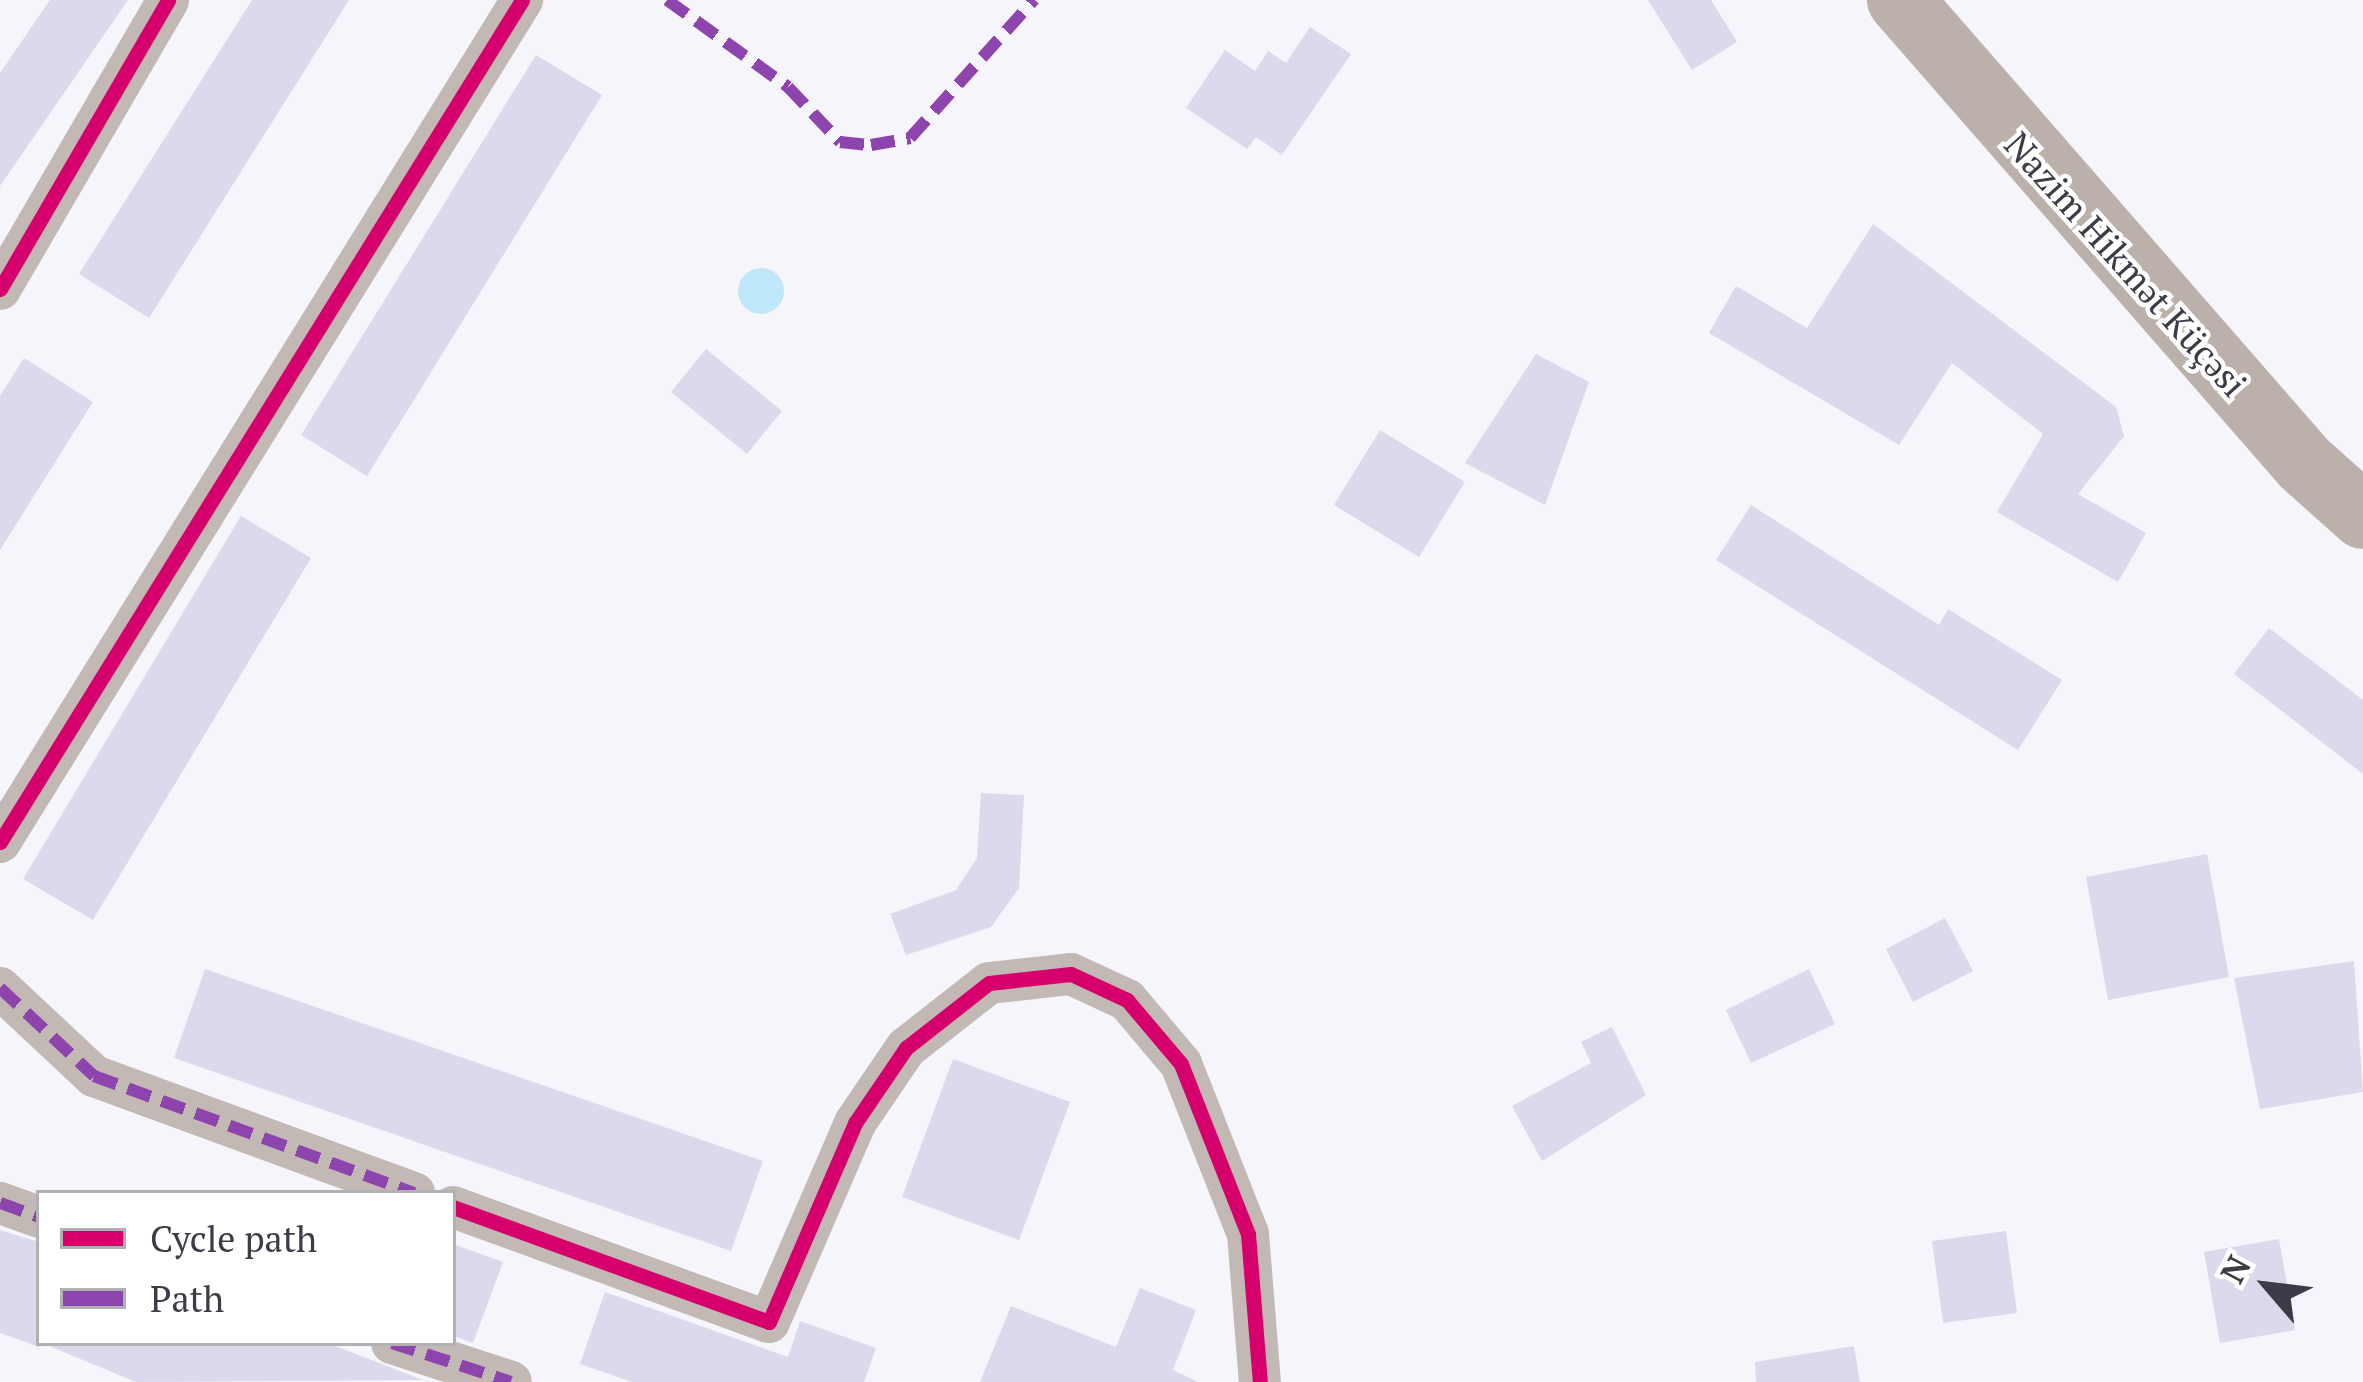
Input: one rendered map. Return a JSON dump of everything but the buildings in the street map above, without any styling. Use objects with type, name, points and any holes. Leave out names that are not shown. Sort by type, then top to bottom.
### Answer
[{"type":"main road","name":"Nazim Hikmət Küçəsi","points":[[1900,0],[2304,463],[2363,516]]},
{"type":"street","points":[[0,289],[169,0]]},
{"type":"street","points":[[0,842],[522,0]]},
{"type":"street","points":[[456,1208],[769,1322],[856,1123],[906,1048],[989,983],[1072,974],[1127,1000],[1181,1064],[1249,1234],[1260,1382]]},
{"type":"street","points":[[0,988],[94,1076],[406,1190]]},
{"type":"street","points":[[0,1203],[36,1216]]},
{"type":"street","points":[[401,1346],[511,1382]]},
{"type":"water","points":[[761,268],[778,274],[784,291],[778,308],[761,314],[744,308],[738,291],[744,274]]},
{"type":"marked path","points":[[667,0],[788,87],[840,142],[871,145],[910,138],[1034,0]]},
{"type":"marked path","points":[[0,988],[94,1076],[406,1190]]},
{"type":"marked path","points":[[0,1203],[36,1216]]},
{"type":"marked path","points":[[401,1346],[511,1382]]},
{"type":"cycle path","points":[[0,289],[168,0]]},
{"type":"cycle path","points":[[0,842],[522,0]]},
{"type":"cycle path","points":[[456,1208],[769,1322],[855,1123],[906,1048],[989,983],[1071,974],[1127,1000],[1181,1064],[1248,1234],[1260,1382]]}]
